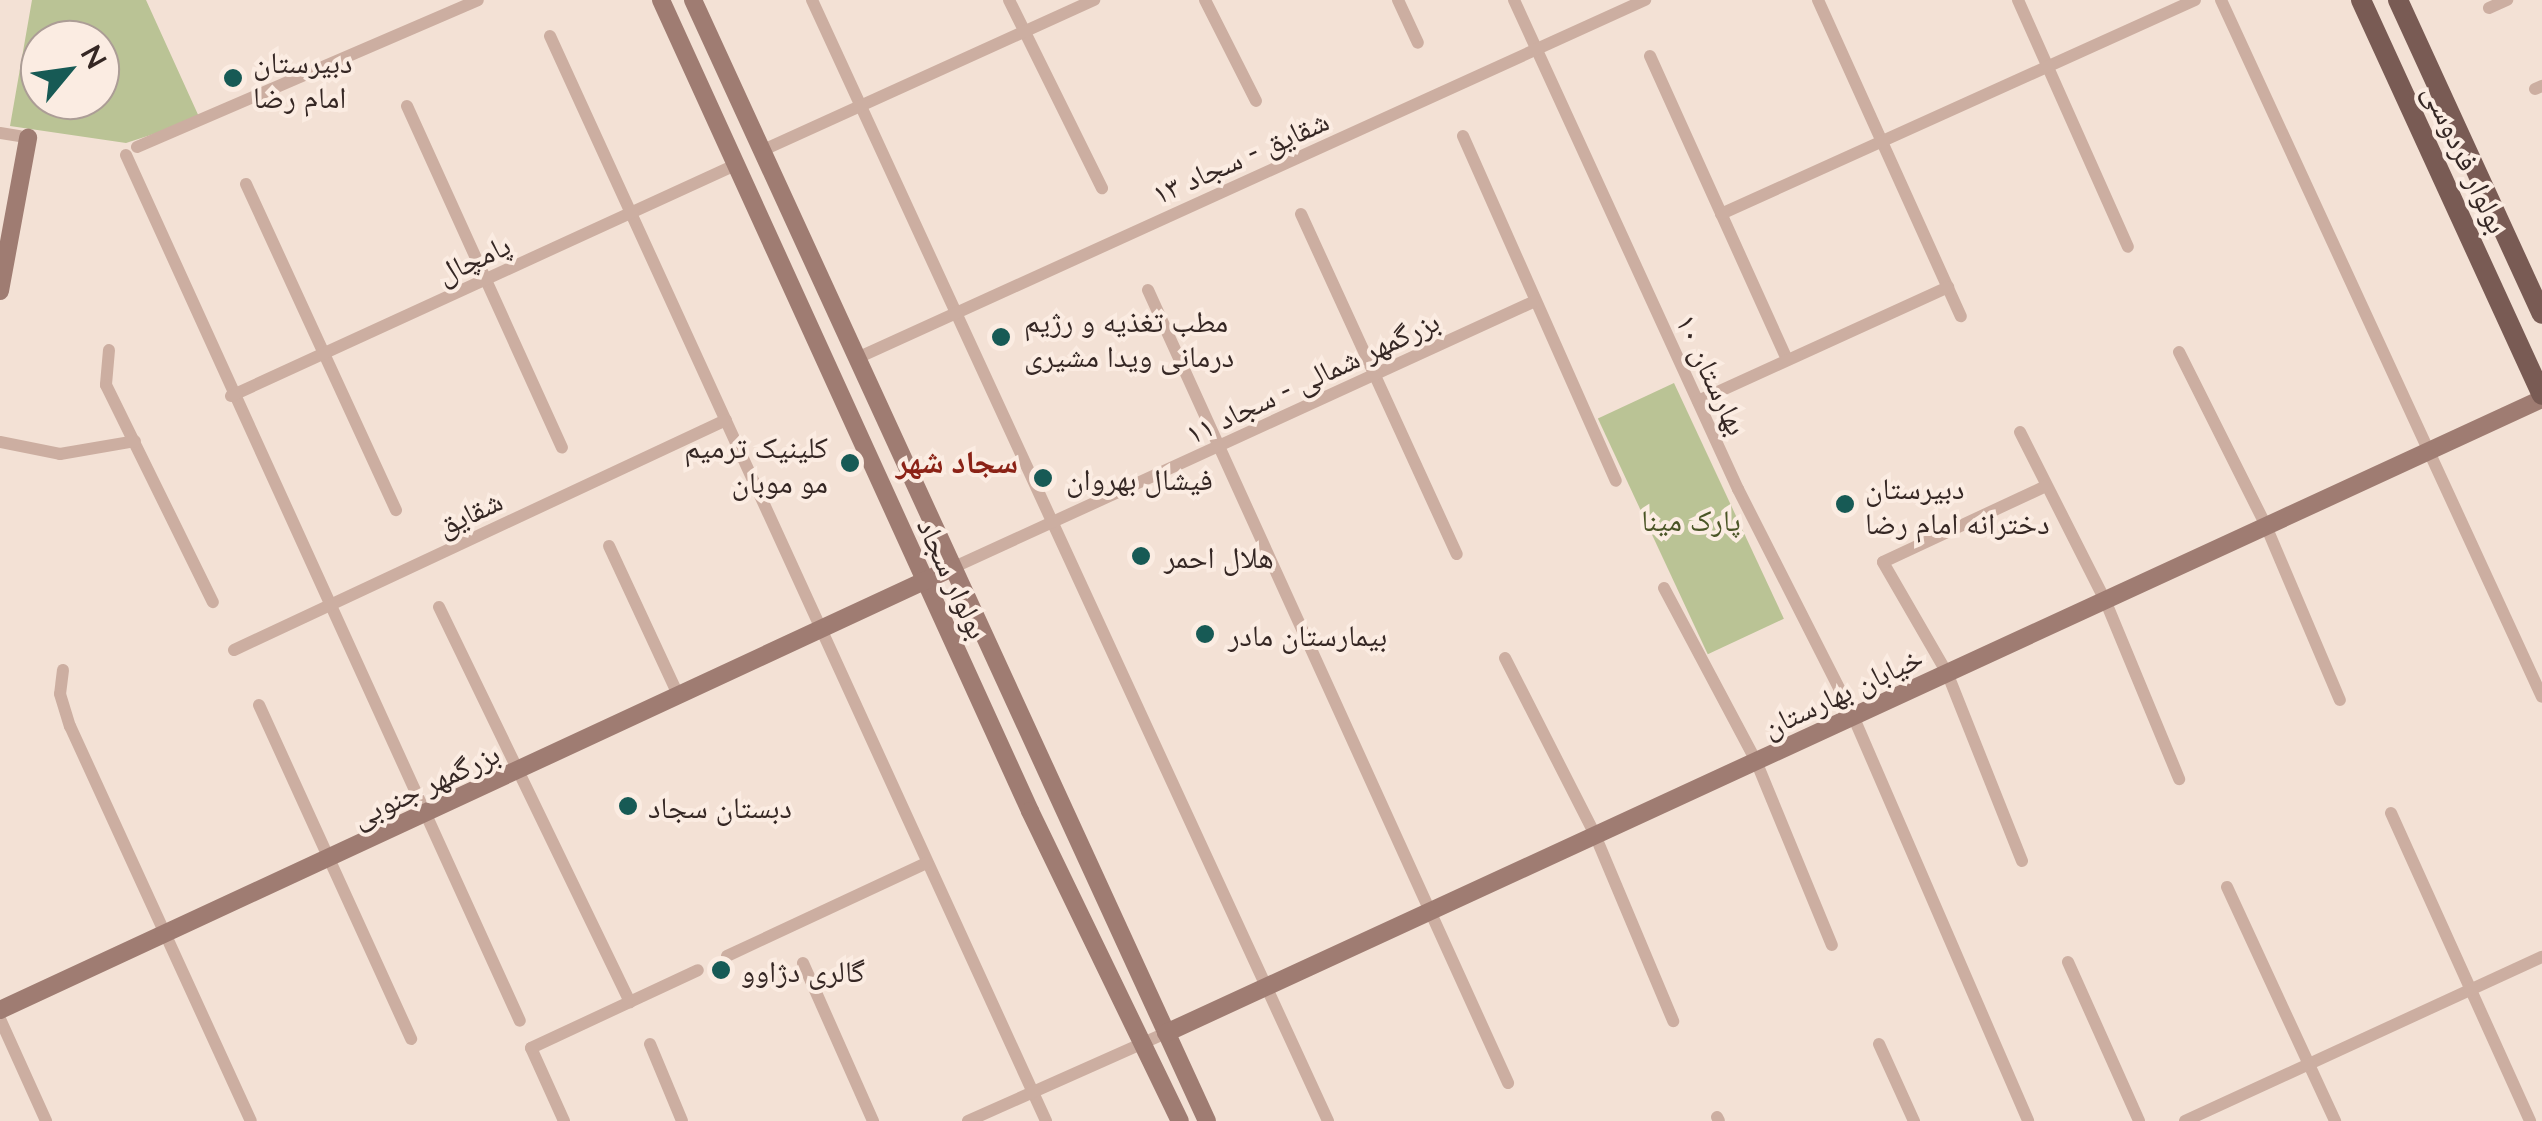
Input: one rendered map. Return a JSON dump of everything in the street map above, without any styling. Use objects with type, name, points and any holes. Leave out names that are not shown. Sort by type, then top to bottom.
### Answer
[{"type":"main road","name":"بولوار فردوسی","points":[[2361,0],[2542,397]]},
{"type":"main road","name":"بولوار فردوسی","points":[[2398,0],[2542,314]]},
{"type":"street","points":[[478,0],[132,151],[232,396],[520,1021]]},
{"type":"street","name":"بولوار سجاد","points":[[661,0],[925,581],[1180,1121]]},
{"type":"street","name":"بولوار سجاد","points":[[694,0],[950,569],[1207,1121]]},
{"type":"street","points":[[812,0],[1328,1121]]},
{"type":"street","points":[[1008,0],[1102,188]]},
{"type":"street","points":[[762,151],[1094,0]]},
{"type":"street","points":[[1204,0],[1256,102]]},
{"type":"street","points":[[1398,0],[1418,43]]},
{"type":"street","name":"بهارستان ۱۰","points":[[1514,0],[1698,401],[1853,716],[1949,950],[2028,1121]]},
{"type":"street","name":"شقایق - سجاد ۱۳","points":[[855,359],[1646,0]]},
{"type":"street","points":[[1818,0],[1962,316]]},
{"type":"street","points":[[2018,0],[2128,246]]},
{"type":"street","points":[[1722,214],[2195,0]]},
{"type":"street","points":[[2221,0],[2538,678],[2542,698]]},
{"type":"street","points":[[2489,8],[2507,0]]},
{"type":"street","points":[[550,36],[1046,1121]]},
{"type":"street","points":[[1650,56],[1788,360]]},
{"type":"street","points":[[407,106],[562,447]]},
{"type":"street","points":[[0,133],[24,137],[0,291]]},
{"type":"street","points":[[1463,136],[1616,482]]},
{"type":"street","name":"پامچال","points":[[232,396],[735,165]]},
{"type":"street","points":[[246,184],[396,510]]},
{"type":"street","points":[[1301,214],[1456,554]]},
{"type":"street","points":[[1698,401],[1948,287]]},
{"type":"street","points":[[1148,290],[1216,448],[1508,1084]]},
{"type":"street","name":"بزرگمهر شمالی - سجاد ۱۱","points":[[950,569],[1534,301]]},
{"type":"street","points":[[108,350],[106,385],[212,602]]},
{"type":"street","points":[[2179,352],[2266,526],[2340,700]]},
{"type":"street","name":"خیابان بهارستان","points":[[1166,1032],[2542,397]]},
{"type":"street","name":"شقایق","points":[[234,650],[726,420]]},
{"type":"street","points":[[2020,432],[2044,487],[2105,600],[2179,779]]},
{"type":"street","points":[[0,442],[60,454],[135,441]]},
{"type":"street","points":[[2022,862],[1947,673],[1883,562],[2044,487]]},
{"type":"street","points":[[609,546],[680,697]]},
{"type":"street","name":"بزرگمهر جنوبی","points":[[0,1010],[950,569]]},
{"type":"street","points":[[1664,588],[1756,760],[1832,945]]},
{"type":"street","points":[[439,607],[630,1002]]},
{"type":"street","points":[[1506,658],[1595,835],[1673,1022]]},
{"type":"street","points":[[63,670],[60,694],[70,726],[251,1121]]},
{"type":"street","points":[[259,706],[412,1038]]},
{"type":"street","points":[[2391,813],[2530,1121]]},
{"type":"street","points":[[726,956],[926,863]]},
{"type":"street","points":[[2227,888],[2335,1121]]},
{"type":"street","points":[[2185,1121],[2542,957]]},
{"type":"street","points":[[2068,962],[2139,1121]]},
{"type":"street","points":[[803,964],[873,1121]]},
{"type":"street","points":[[564,1121],[531,1048],[698,970]]},
{"type":"street","points":[[0,1020],[46,1121]]},
{"type":"street","points":[[968,1121],[1166,1032]]},
{"type":"street","points":[[650,1044],[682,1121]]},
{"type":"street","points":[[1879,1044],[1914,1121]]},
{"type":"green space","points":[[32,0],[146,0],[200,119],[126,143],[10,126],[20,69],[20,120],[120,120],[120,20],[29,20]]},
{"type":"green space","name":"پارک مینا","points":[[1674,383],[1784,619],[1708,654],[1598,418]]},
{"type":"place","name":"دبیرستان امام رضا","points":[[233,78]]},
{"type":"place","name":"مطب تغذیه و رژیم درمانی ویدا مشیری","points":[[1001,337]]},
{"type":"place","name":"کلینیک ترمیم مو موبان","points":[[850,463]]},
{"type":"place","name":"فیشال بهروان","points":[[1043,478]]},
{"type":"place","name":"دبیرستان دخترانه امام رضا","points":[[1845,504]]},
{"type":"place","name":"هلال احمر","points":[[1141,556]]},
{"type":"place","name":"بیمارستان مادر","points":[[1205,634]]},
{"type":"place","name":"دبستان سجاد","points":[[628,806]]},
{"type":"place","name":"گالری دژاوو","points":[[721,970]]},
{"type":"district","name":"سجاد شهر","points":[[957,461]]}]
